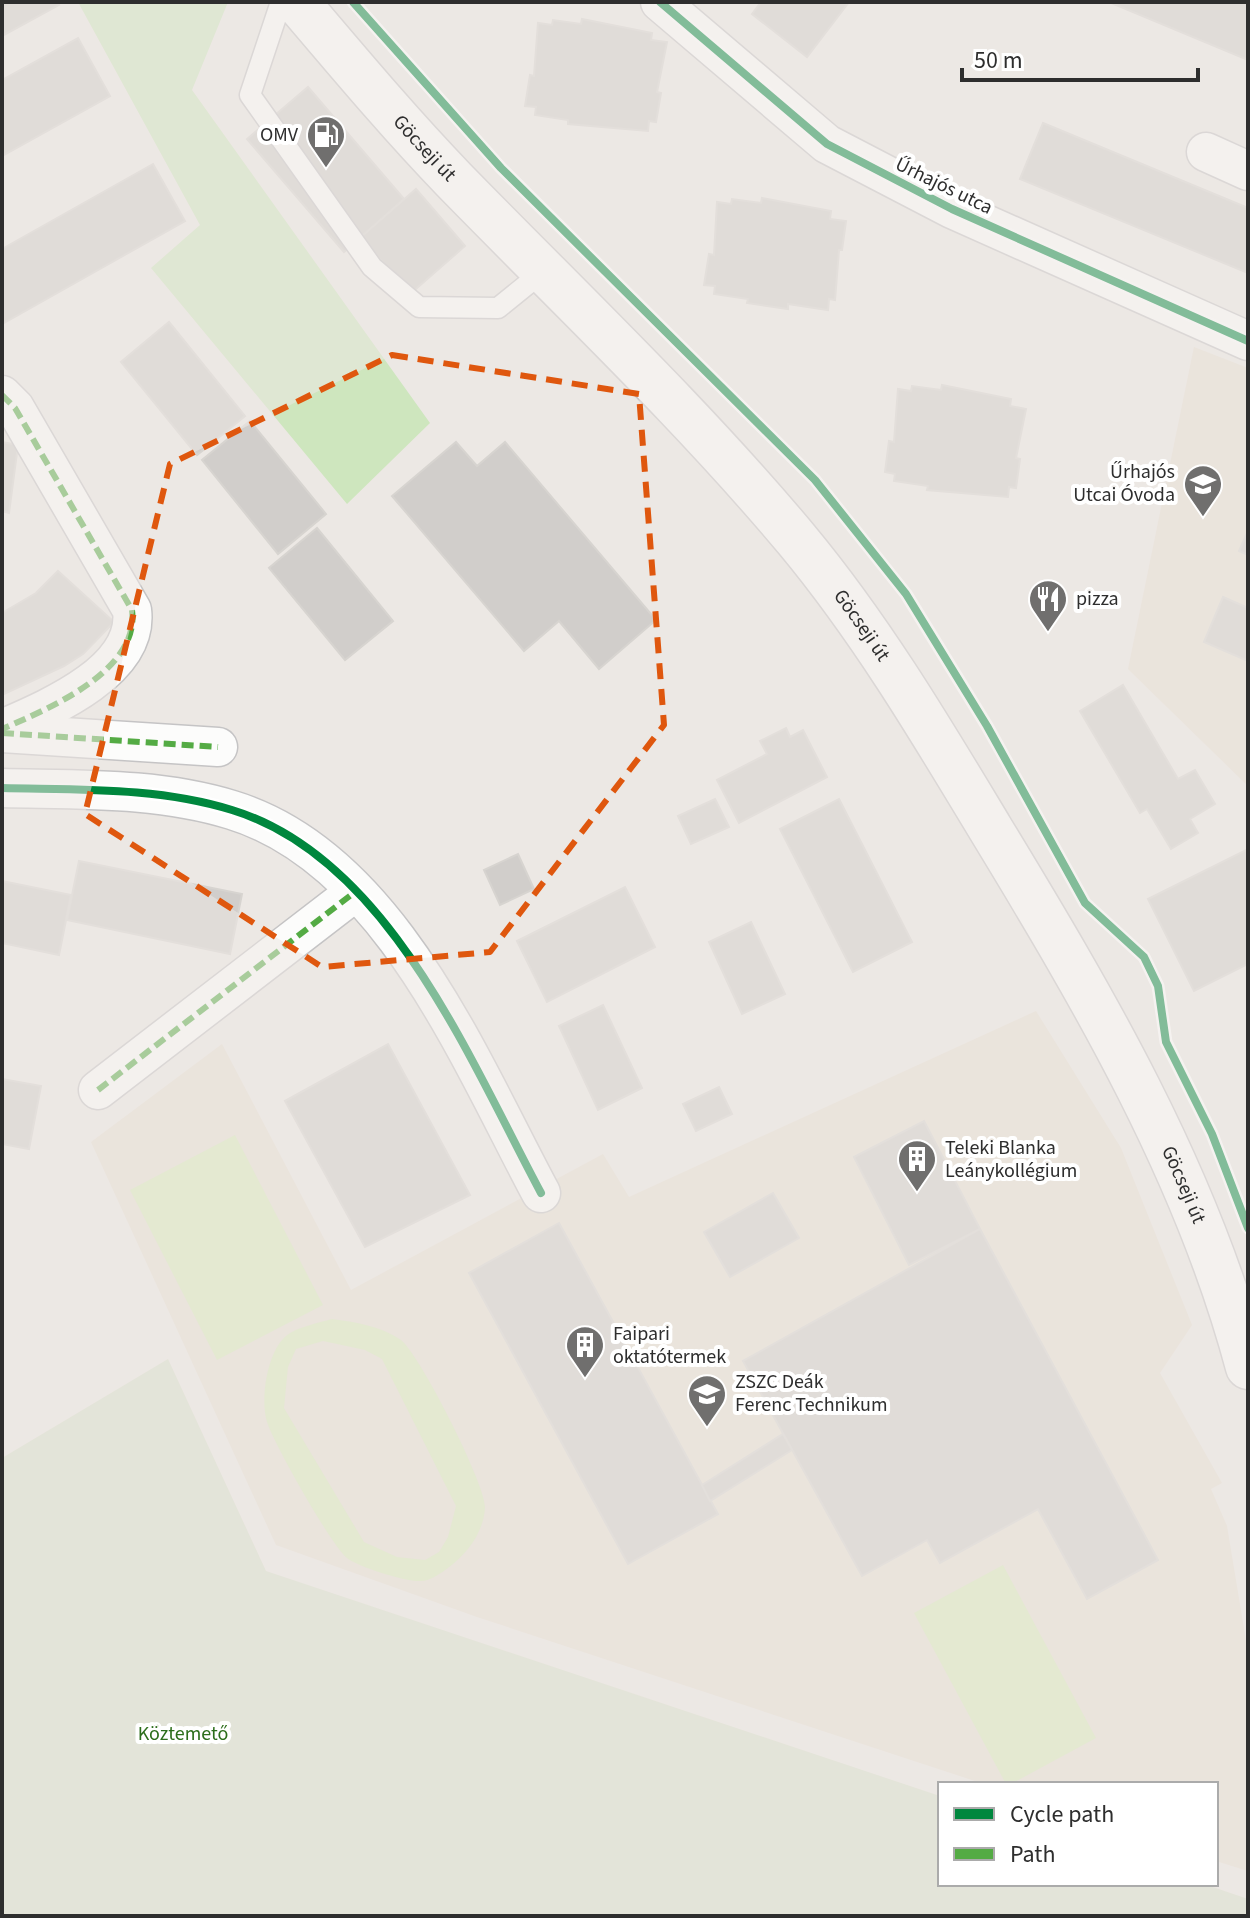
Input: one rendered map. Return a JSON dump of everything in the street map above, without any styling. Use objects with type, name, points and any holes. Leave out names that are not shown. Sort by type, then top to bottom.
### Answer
[{"type":"main road","name":"Göcseji út","points":[[297,2],[453,178],[669,395],[800,543],[921,715],[1094,999],[1148,1106],[1179,1170],[1248,1367]]},
{"type":"street","name":"Űrhajós utca","points":[[660,2],[827,144],[952,209],[1248,341]]},
{"type":"street","points":[[1206,152],[1248,171]]},
{"type":"street","points":[[2,395],[15,408],[132,610],[134,627],[118,657],[85,686],[48,709],[2,731]]},
{"type":"street","points":[[2,731],[218,747]]},
{"type":"street","points":[[2,788],[161,795],[236,811],[287,835],[337,873],[424,976],[541,1193]]},
{"type":"street","points":[[98,1090],[355,892]]},
{"type":"lane","points":[[281,2],[250,95],[372,267],[419,307],[498,308],[545,270]]},
{"type":"highlighted area","points":[[392,355],[639,394],[664,725],[490,952],[322,967],[85,814],[170,464]]},
{"type":"shaded area","name":"Űrhajós Utcai Óvoda","points":[[1194,347],[1248,368],[1248,786],[1128,669]]},
{"type":"shaded area","name":"ZSZC Deák Ferenc Technikum","points":[[1036,1011],[1121,1148],[1192,1325],[1160,1373],[1222,1483],[1211,1489],[1227,1526],[1248,1653],[1248,1871],[1218,1862],[1218,1782],[978,1782],[477,1617],[276,1545],[91,1142],[222,1044],[351,1290],[603,1154],[629,1197]]},
{"type":"green space","points":[[78,2],[228,2],[192,90],[430,423],[347,504],[151,268],[200,225]]},
{"type":"green space","points":[[235,1135],[323,1305],[217,1360],[130,1190]]},
{"type":"green space","points":[[332,1319],[368,1325],[401,1340],[436,1393],[475,1473],[485,1507],[478,1534],[455,1562],[428,1580],[394,1577],[347,1558],[304,1493],[267,1422],[265,1389],[270,1364],[279,1343],[296,1330]],"holes":[[[323,1341],[365,1350],[382,1359],[456,1506],[448,1537],[439,1552],[425,1560],[397,1557],[364,1542],[284,1408],[288,1367],[296,1349]]]},
{"type":"green space","name":"Köztemető","points":[[168,1359],[266,1571],[938,1795],[938,1886],[1210,1886],[1248,1899],[1248,1916],[2,1916],[2,1458]]},
{"type":"green space","points":[[1003,1565],[1096,1738],[1015,1782],[1005,1782],[914,1613]]},
{"type":"building","points":[[2,2],[57,2],[59,5],[2,36]]},
{"type":"building","points":[[761,2],[849,2],[807,57],[752,14]]},
{"type":"building","points":[[1109,2],[1248,2],[1248,60]]},
{"type":"building","points":[[582,19],[652,33],[651,40],[667,42],[657,92],[661,93],[656,122],[649,121],[648,131],[568,124],[568,120],[535,115],[536,107],[525,106],[530,75],[534,76],[538,23],[552,25],[553,20],[581,24]]},
{"type":"building","points":[[78,38],[110,96],[2,156],[2,80]]},
{"type":"building","name":"OMV","points":[[308,87],[404,199],[344,252],[247,139]]},
{"type":"building","points":[[1043,123],[1248,208],[1248,273],[1020,179]]},
{"type":"building","points":[[153,164],[185,221],[2,324],[2,249]]},
{"type":"building","points":[[416,189],[465,246],[410,294],[361,237]]},
{"type":"building","points":[[762,198],[831,211],[830,219],[846,221],[842,250],[839,250],[835,300],[829,299],[828,310],[788,304],[788,309],[747,303],[748,299],[714,294],[715,286],[704,285],[709,254],[714,255],[717,202],[731,204],[732,199],[761,203]]},
{"type":"building","points":[[169,322],[245,416],[197,455],[121,362]]},
{"type":"building","points":[[942,385],[1011,399],[1010,406],[1026,409],[1016,458],[1020,459],[1016,488],[1009,487],[1008,497],[927,490],[928,486],[894,481],[895,474],[885,472],[889,441],[894,442],[898,389],[911,391],[912,386],[941,390]]},
{"type":"building","points":[[250,421],[326,514],[278,554],[202,460]]},
{"type":"building","points":[[2,442],[18,445],[9,513],[2,511]]},
{"type":"building","points":[[456,442],[477,466],[505,442],[656,620],[599,669],[559,621],[524,651],[392,496]]},
{"type":"building","points":[[317,528],[393,621],[345,660],[269,568]]},
{"type":"building","points":[[1248,531],[1248,555],[1239,551]]},
{"type":"building","points":[[58,571],[114,622],[83,654],[2,695],[2,613],[36,593]]},
{"type":"building","points":[[1223,597],[1248,608],[1248,661],[1204,642]]},
{"type":"building","points":[[1123,685],[1178,779],[1195,770],[1215,804],[1190,819],[1198,833],[1171,849],[1147,809],[1140,813],[1080,711]]},
{"type":"building","points":[[786,728],[790,737],[803,730],[827,777],[739,823],[717,780],[767,754],[760,741]]},
{"type":"building","points":[[715,799],[729,827],[691,844],[678,816]]},
{"type":"building","points":[[839,799],[912,942],[853,972],[780,829]]},
{"type":"building","points":[[1248,849],[1248,964],[1194,991],[1148,899]]},
{"type":"building","points":[[518,854],[534,889],[500,905],[484,870]]},
{"type":"building","points":[[79,861],[242,894],[230,954],[67,920]]},
{"type":"building","points":[[2,881],[71,895],[59,955],[2,943]]},
{"type":"building","points":[[625,887],[655,947],[547,1002],[517,941]]},
{"type":"building","points":[[751,922],[785,994],[742,1014],[709,942]]},
{"type":"building","points":[[603,1005],[642,1088],[598,1110],[559,1026]]},
{"type":"building","points":[[388,1044],[470,1195],[365,1247],[285,1101]]},
{"type":"building","points":[[2,1079],[41,1086],[29,1149],[2,1144]]},
{"type":"building","points":[[719,1087],[732,1114],[696,1131],[683,1104]]},
{"type":"building","name":"Teleki Blanka Leánykollégium","points":[[924,1121],[980,1229],[909,1265],[854,1157]]},
{"type":"building","points":[[773,1193],[799,1238],[730,1277],[704,1232]]},
{"type":"building","name":"Faipari oktatótermek","points":[[559,1223],[718,1514],[628,1564],[469,1273]]},
{"type":"building","points":[[980,1229],[1158,1560],[1087,1599],[1038,1509],[940,1563],[927,1540],[862,1576],[743,1361]]},
{"type":"building","points":[[783,1434],[792,1450],[710,1501],[702,1485]]},
{"type":"marked path","points":[[2,395],[15,408],[132,610],[131,632],[122,652],[107,669],[65,699],[2,729]]},
{"type":"marked path","points":[[2,733],[218,747]]},
{"type":"marked path","points":[[98,1090],[355,892]]},
{"type":"cycle path","points":[[353,2],[501,168],[815,480],[906,594],[987,726],[1085,903],[1144,957],[1158,986],[1166,1042],[1212,1134],[1248,1228]]},
{"type":"cycle path","points":[[660,2],[827,144],[952,209],[1248,341]]},
{"type":"cycle path","points":[[2,788],[147,793],[232,810],[287,835],[337,872],[380,917],[419,970],[485,1084],[541,1193]]},
{"type":"place","name":"OMV","points":[[326,169]]},
{"type":"place","name":"Űrhajós Utcai Óvoda","points":[[1203,518]]},
{"type":"place","name":"pizza","points":[[1048,633]]},
{"type":"place","name":"Teleki Blanka Leánykollégium","points":[[917,1193]]},
{"type":"place","name":"Faipari oktatótermek","points":[[585,1379]]},
{"type":"place","name":"ZSZC Deák Ferenc Technikum","points":[[707,1428]]}]
